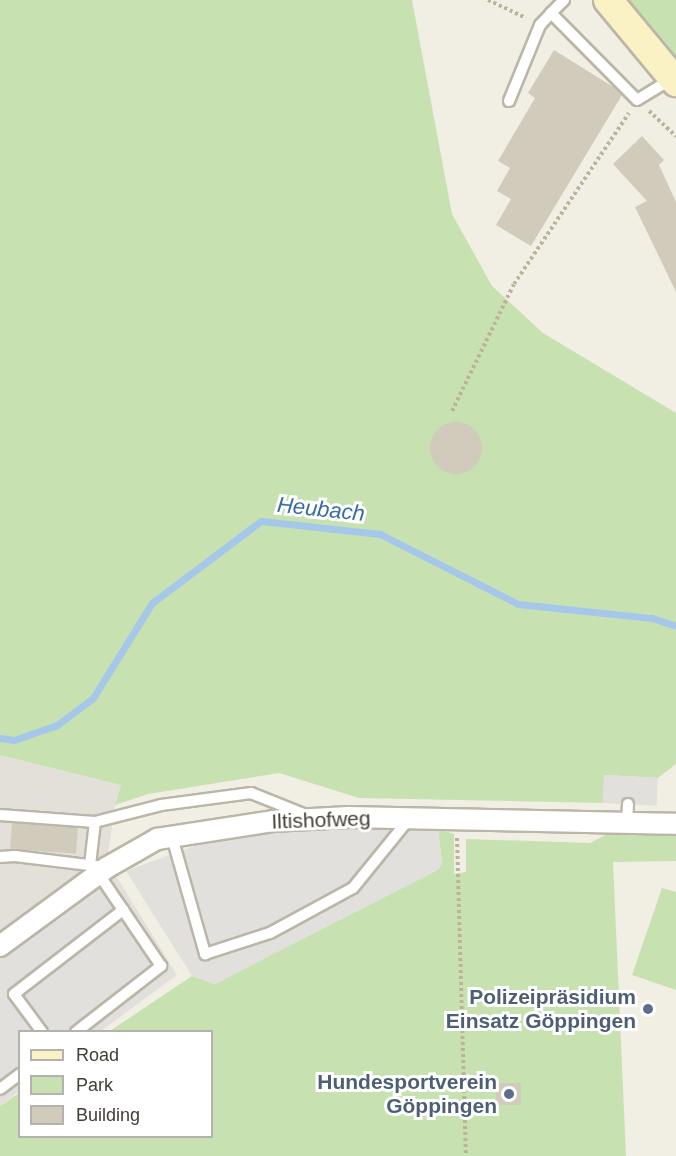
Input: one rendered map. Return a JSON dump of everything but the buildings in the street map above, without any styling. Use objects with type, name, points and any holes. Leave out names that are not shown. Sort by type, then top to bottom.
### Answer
[{"type":"main road","points":[[608,0],[674,80]]},
{"type":"street","name":"Iltishofweg","points":[[0,946],[98,869],[157,839],[273,821],[315,819],[457,820],[627,813],[676,824]]},
{"type":"lane","points":[[509,101],[540,25],[564,0]]},
{"type":"lane","points":[[551,13],[637,100],[674,80]]},
{"type":"lane","points":[[0,815],[95,822],[161,806],[251,793],[315,819]]},
{"type":"lane","points":[[172,837],[205,954],[270,933],[352,888],[410,818]]},
{"type":"lane","points":[[79,1030],[161,966],[98,869],[95,822]]},
{"type":"lane","points":[[0,857],[15,856],[98,869]]},
{"type":"lane","points":[[41,1030],[14,994],[123,910]]},
{"type":"lane","points":[[0,1089],[18,1076]]},
{"type":"path","points":[[488,0],[540,25]]},
{"type":"path","points":[[452,411],[514,284],[637,100],[676,136]]},
{"type":"path","points":[[457,820],[466,1156]]},
{"type":"shaded area","points":[[0,755],[121,785],[115,805],[107,862],[118,879],[0,958]]},
{"type":"shaded area","points":[[604,775],[658,778],[656,806],[603,803]]},
{"type":"shaded area","points":[[335,825],[438,829],[442,864],[438,870],[215,984],[192,976],[126,871],[211,840]]},
{"type":"shaded area","points":[[118,879],[177,975],[102,1030],[18,1030],[18,1092],[0,1106],[0,958]]},
{"type":"green space","points":[[0,0],[412,0],[452,214],[492,286],[543,333],[676,413],[676,764],[658,778],[605,775],[603,803],[359,798],[279,773],[148,794],[115,805],[121,785],[0,755]]},
{"type":"green space","points":[[628,0],[676,0],[676,60]]},
{"type":"green space","points":[[438,829],[454,834],[454,874],[466,872],[466,839],[590,843],[609,833],[676,835],[676,861],[613,862],[626,1156],[0,1156],[0,1106],[18,1094],[18,1138],[213,1138],[213,1030],[111,1030],[192,976],[215,984],[442,864]]},
{"type":"green space","points":[[662,888],[676,892],[676,990],[632,975]]},
{"type":"waterway","name":"Heubach","points":[[0,738],[14,740],[57,725],[93,698],[152,603],[261,521],[380,534],[518,604],[652,618],[676,626]]},
{"type":"place","name":"Polizeipräsidium Einsatz Göppingen","points":[[648,1009]]},
{"type":"place","name":"Hundesportverein Göppingen","points":[[509,1094]]}]
